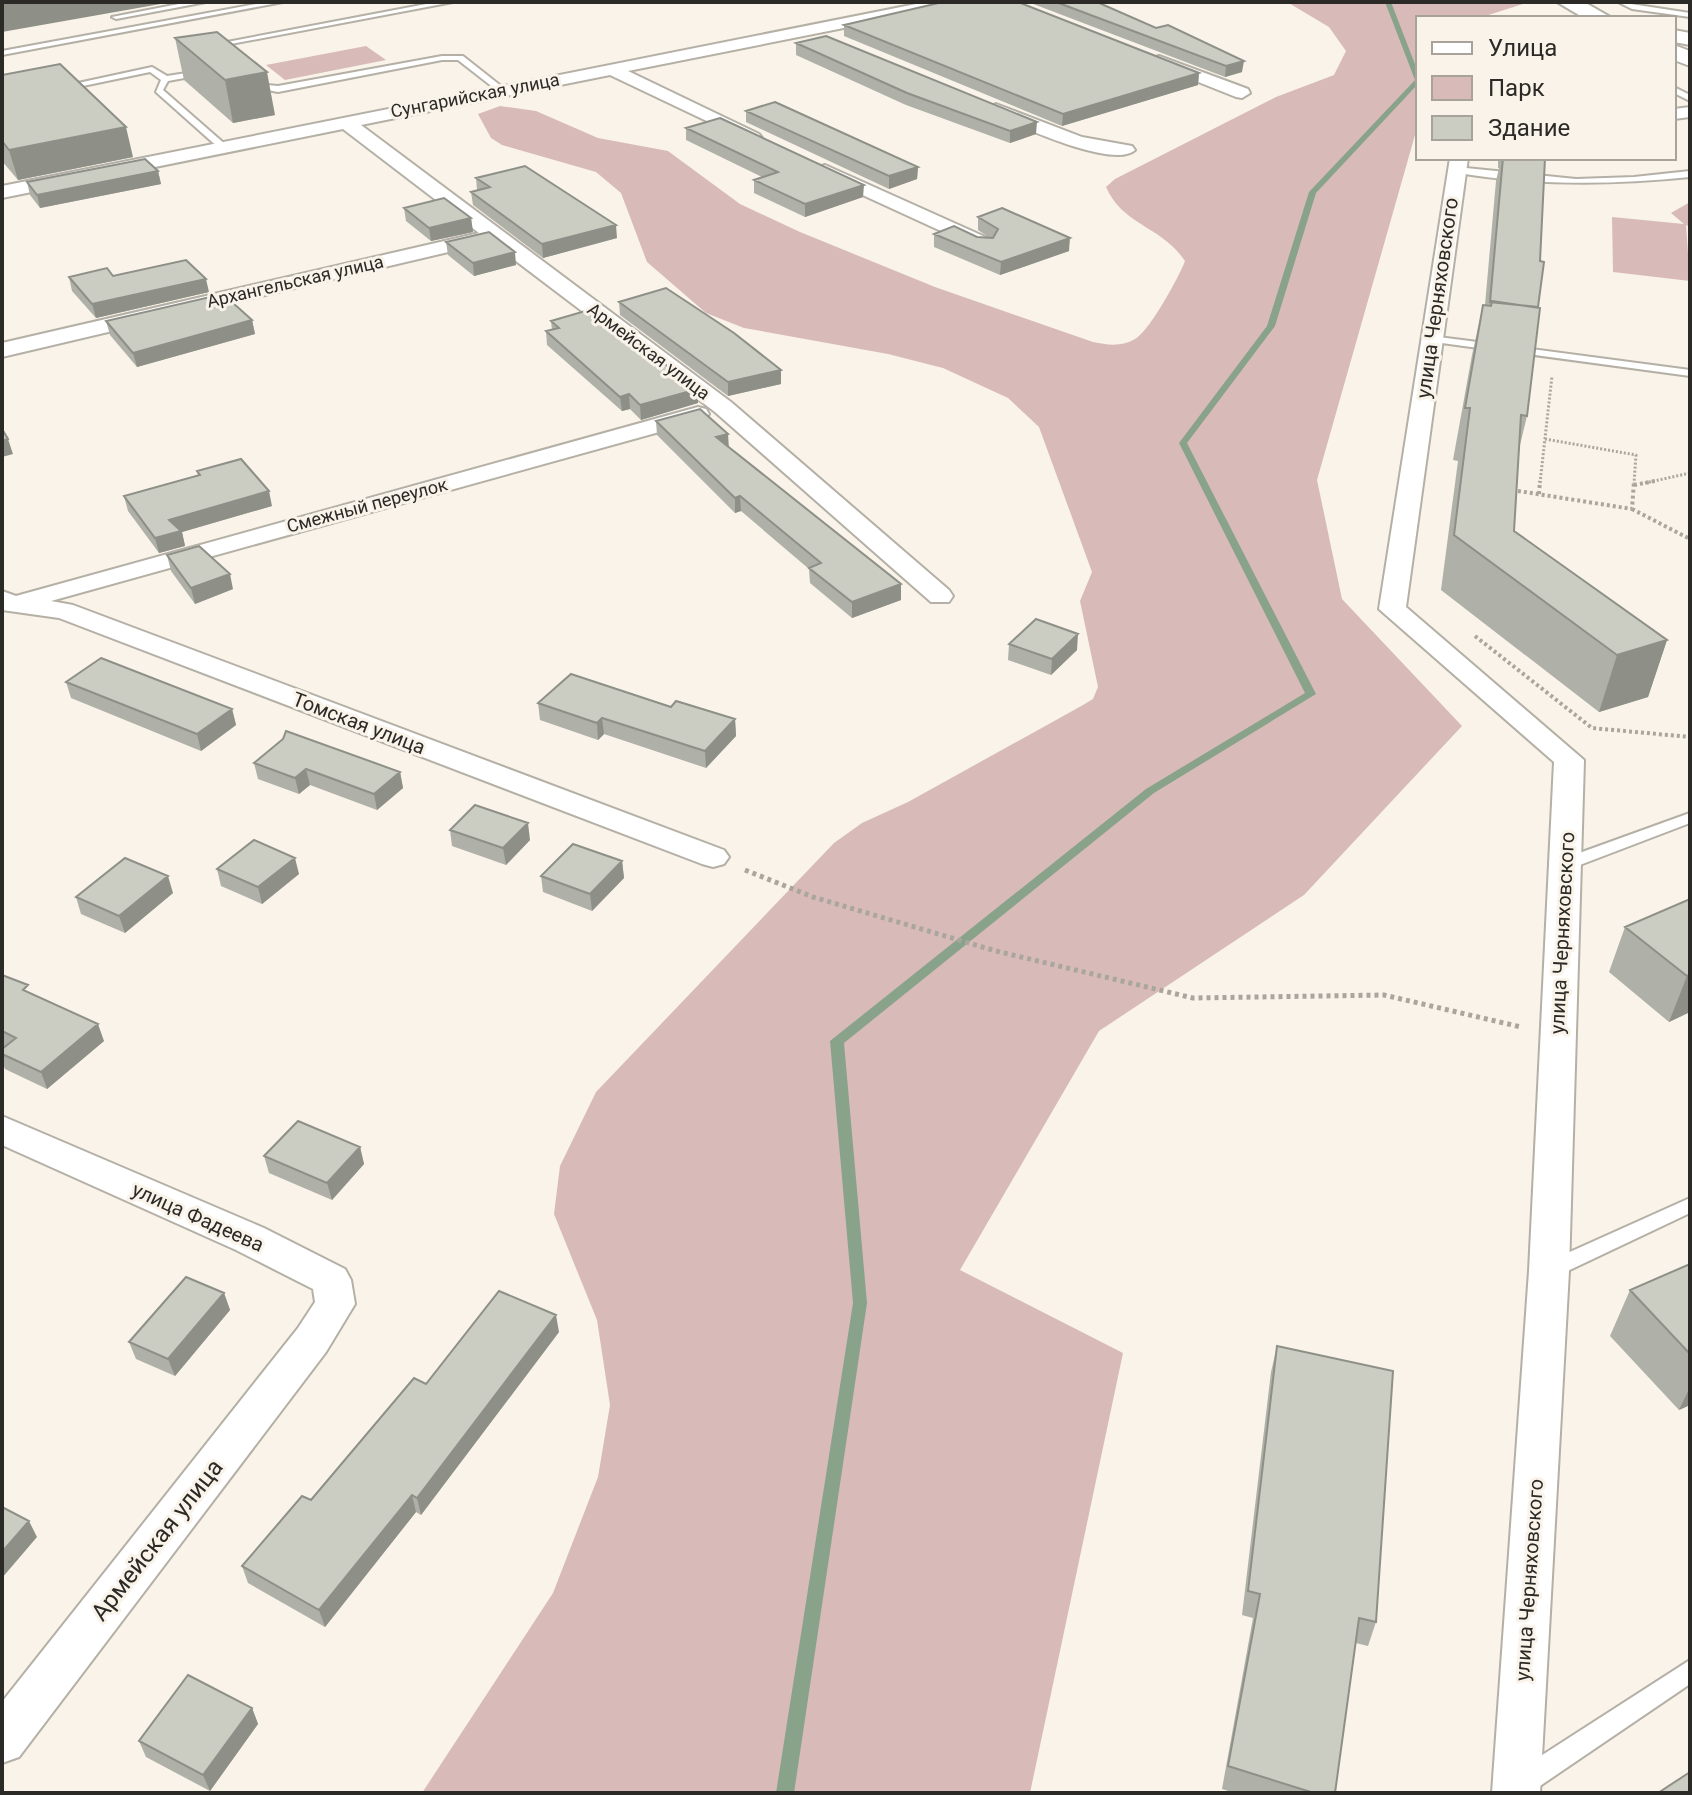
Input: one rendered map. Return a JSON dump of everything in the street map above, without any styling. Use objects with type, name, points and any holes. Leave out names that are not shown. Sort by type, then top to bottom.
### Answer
[{"type":"main road","points":[[1567,2],[1597,16]]},
{"type":"street","name":"Сунгарийская улица","points":[[2,192],[949,2]]},
{"type":"street","points":[[807,31],[837,43]]},
{"type":"street","points":[[1139,53],[1242,93]]},
{"type":"street","points":[[608,68],[773,148]]},
{"type":"street","points":[[984,104],[1068,138],[1101,148],[1126,150]]},
{"type":"street","name":"Армейская улица","points":[[345,122],[723,407],[940,596]]},
{"type":"street","name":"улица Черняховского","points":[[1457,164],[1392,609],[1569,760],[1549,1271],[1516,1790]]},
{"type":"street","points":[[814,166],[985,244]]},
{"type":"street","name":"Архангельская улица","points":[[2,350],[495,235]]},
{"type":"street","name":"Смежный переулок","points":[[7,601],[723,407]]},
{"type":"street","name":"Томская улица","points":[[7,601],[64,611],[713,857]]},
{"type":"street","name":"улица Фадеева","points":[[2,1130],[250,1239],[331,1280],[335,1304],[312,1340]]},
{"type":"street","name":"Армейская улица","points":[[2,1740],[312,1340]]},
{"type":"lane","points":[[116,17],[202,2]]},
{"type":"lane","points":[[2,53],[279,2]]},
{"type":"lane","points":[[215,45],[449,2]]},
{"type":"lane","points":[[1622,2],[1632,7],[1690,15]]},
{"type":"lane","points":[[242,69],[265,87],[278,89],[442,58],[460,58],[502,90]]},
{"type":"lane","points":[[47,90],[152,69],[165,79],[208,71]]},
{"type":"lane","points":[[165,79],[159,90],[223,147]]},
{"type":"lane","points":[[1457,164],[1576,182],[1690,174]]},
{"type":"lane","points":[[1431,339],[1593,360],[1605,367],[1690,375]]},
{"type":"lane","points":[[1566,864],[1690,818]]},
{"type":"lane","points":[[1549,1271],[1690,1205]]},
{"type":"lane","points":[[1516,1790],[1690,1671]]},
{"type":"path","points":[[1539,494],[1552,377]]},
{"type":"path","points":[[1545,439],[1636,455],[1632,509]]},
{"type":"path","points":[[1634,485],[1690,473]]},
{"type":"path","points":[[1509,490],[1632,509],[1690,539]]},
{"type":"path","points":[[1468,630],[1592,728],[1690,737]]},
{"type":"path","points":[[713,857],[813,897],[988,948],[1193,998],[1384,995],[1557,1036]]},
{"type":"green space","points":[[1287,2],[1523,4],[1485,16],[1416,16],[1416,135],[1317,480],[1342,599],[1462,726],[1304,895],[1099,1031],[960,1270],[1123,1353],[1030,1793],[422,1793],[553,1593],[598,1477],[610,1405],[597,1320],[554,1214],[560,1166],[596,1092],[834,843],[862,823],[908,802],[1083,705],[1093,699],[1098,687],[1080,601],[1092,572],[1039,427],[1008,398],[943,368],[888,354],[744,328],[706,313],[647,262],[621,193],[596,172],[502,145],[491,138],[478,114],[500,106],[536,111],[598,138],[668,151],[740,204],[800,232],[935,287],[1093,342],[1120,344],[1135,339],[1148,326],[1185,261],[1165,240],[1122,210],[1106,187],[1115,179],[1276,97],[1334,75],[1346,51],[1329,27]]},
{"type":"green space","points":[[366,46],[386,60],[285,80],[266,65]]},
{"type":"green space","points":[[1690,202],[1690,227],[1686,225],[1690,281],[1613,272],[1612,217],[1684,224],[1671,213]]},
{"type":"building","points":[[943,2],[1018,2],[1199,73],[1063,114],[844,25]]},
{"type":"building","points":[[1056,2],[1097,2],[1156,28],[1168,25],[1244,61],[1226,66]]},
{"type":"building","points":[[217,32],[267,72],[225,80],[175,38]]},
{"type":"building","points":[[826,36],[1037,122],[1010,131],[907,93],[796,43]]},
{"type":"building","points":[[60,64],[126,127],[9,150],[2,141],[2,75]]},
{"type":"building","points":[[775,102],[918,167],[889,176],[746,111]]},
{"type":"building","points":[[720,118],[864,185],[805,204],[754,180],[778,172],[686,128]]},
{"type":"building","points":[[145,159],[158,171],[37,195],[27,182]]},
{"type":"building","points":[[1503,160],[1545,160],[1540,261],[1544,262],[1538,307],[1490,302]]},
{"type":"building","points":[[525,166],[616,225],[542,244],[471,192],[490,187],[476,178]]},
{"type":"building","points":[[444,198],[471,218],[429,228],[404,208]]},
{"type":"building","points":[[1002,208],[1070,238],[1001,262],[934,234],[954,226],[977,237],[993,238],[998,229],[978,217]]},
{"type":"building","points":[[489,232],[515,252],[473,263],[446,242]]},
{"type":"building","points":[[186,260],[206,279],[92,304],[69,277],[107,268],[113,276]]},
{"type":"building","points":[[666,288],[734,333],[781,370],[728,382],[619,302]]},
{"type":"building","points":[[223,294],[252,320],[133,353],[106,321]]},
{"type":"building","points":[[1492,301],[1540,308],[1527,416],[1521,415],[1514,531],[1667,640],[1617,655],[1454,535],[1470,408],[1465,408],[1483,305],[1491,306]]},
{"type":"building","points":[[592,309],[698,389],[640,405],[629,394],[620,397],[546,331],[559,328],[551,321]]},
{"type":"building","points":[[700,409],[728,434],[716,437],[901,584],[852,602],[809,568],[821,563],[740,496],[735,498],[656,421]]},
{"type":"building","points":[[241,459],[269,491],[169,520],[181,531],[155,538],[124,496],[200,475],[197,471]]},
{"type":"building","points":[[199,546],[230,574],[191,588],[167,555]]},
{"type":"building","points":[[1036,619],[1078,634],[1052,659],[1009,644]]},
{"type":"building","points":[[101,658],[232,709],[197,734],[66,682]]},
{"type":"building","points":[[571,674],[671,707],[676,701],[735,719],[705,751],[602,718],[597,723],[538,703]]},
{"type":"building","points":[[286,731],[400,772],[374,794],[306,769],[295,778],[254,763],[283,739]]},
{"type":"building","points":[[475,805],[528,823],[503,848],[450,830]]},
{"type":"building","points":[[254,840],[295,858],[258,887],[217,869]]},
{"type":"building","points":[[573,844],[622,861],[590,894],[541,876]]},
{"type":"building","points":[[125,858],[168,876],[119,916],[76,897]]},
{"type":"building","points":[[1690,899],[1690,974],[1687,976],[1625,927]]},
{"type":"building","points":[[2,975],[28,985],[23,990],[98,1024],[41,1072],[2,1054],[2,1049],[16,1038],[2,1031]]},
{"type":"building","points":[[298,1121],[360,1147],[327,1183],[264,1156]]},
{"type":"building","points":[[1690,1264],[1690,1354],[1630,1290]]},
{"type":"building","points":[[186,1277],[224,1293],[168,1359],[129,1342]]},
{"type":"building","points":[[499,1291],[556,1315],[417,1498],[412,1495],[319,1610],[242,1566],[302,1496],[311,1500],[414,1378],[426,1384]]},
{"type":"building","points":[[1277,1346],[1393,1371],[1376,1622],[1359,1618],[1335,1793],[1314,1793],[1228,1766],[1260,1594],[1248,1591]]},
{"type":"building","points":[[2,1507],[29,1521],[2,1552]]},
{"type":"building","points":[[188,1675],[252,1708],[203,1775],[139,1741]]},
{"type":"building","points":[[1690,1772],[1690,1793],[1658,1793]]},
{"type":"waterway","points":[[1388,2],[1416,75]]},
{"type":"waterway","points":[[785,1793],[860,1303],[837,1041],[1150,791],[1311,694],[1183,443],[1271,326],[1313,192],[1416,82]]}]
